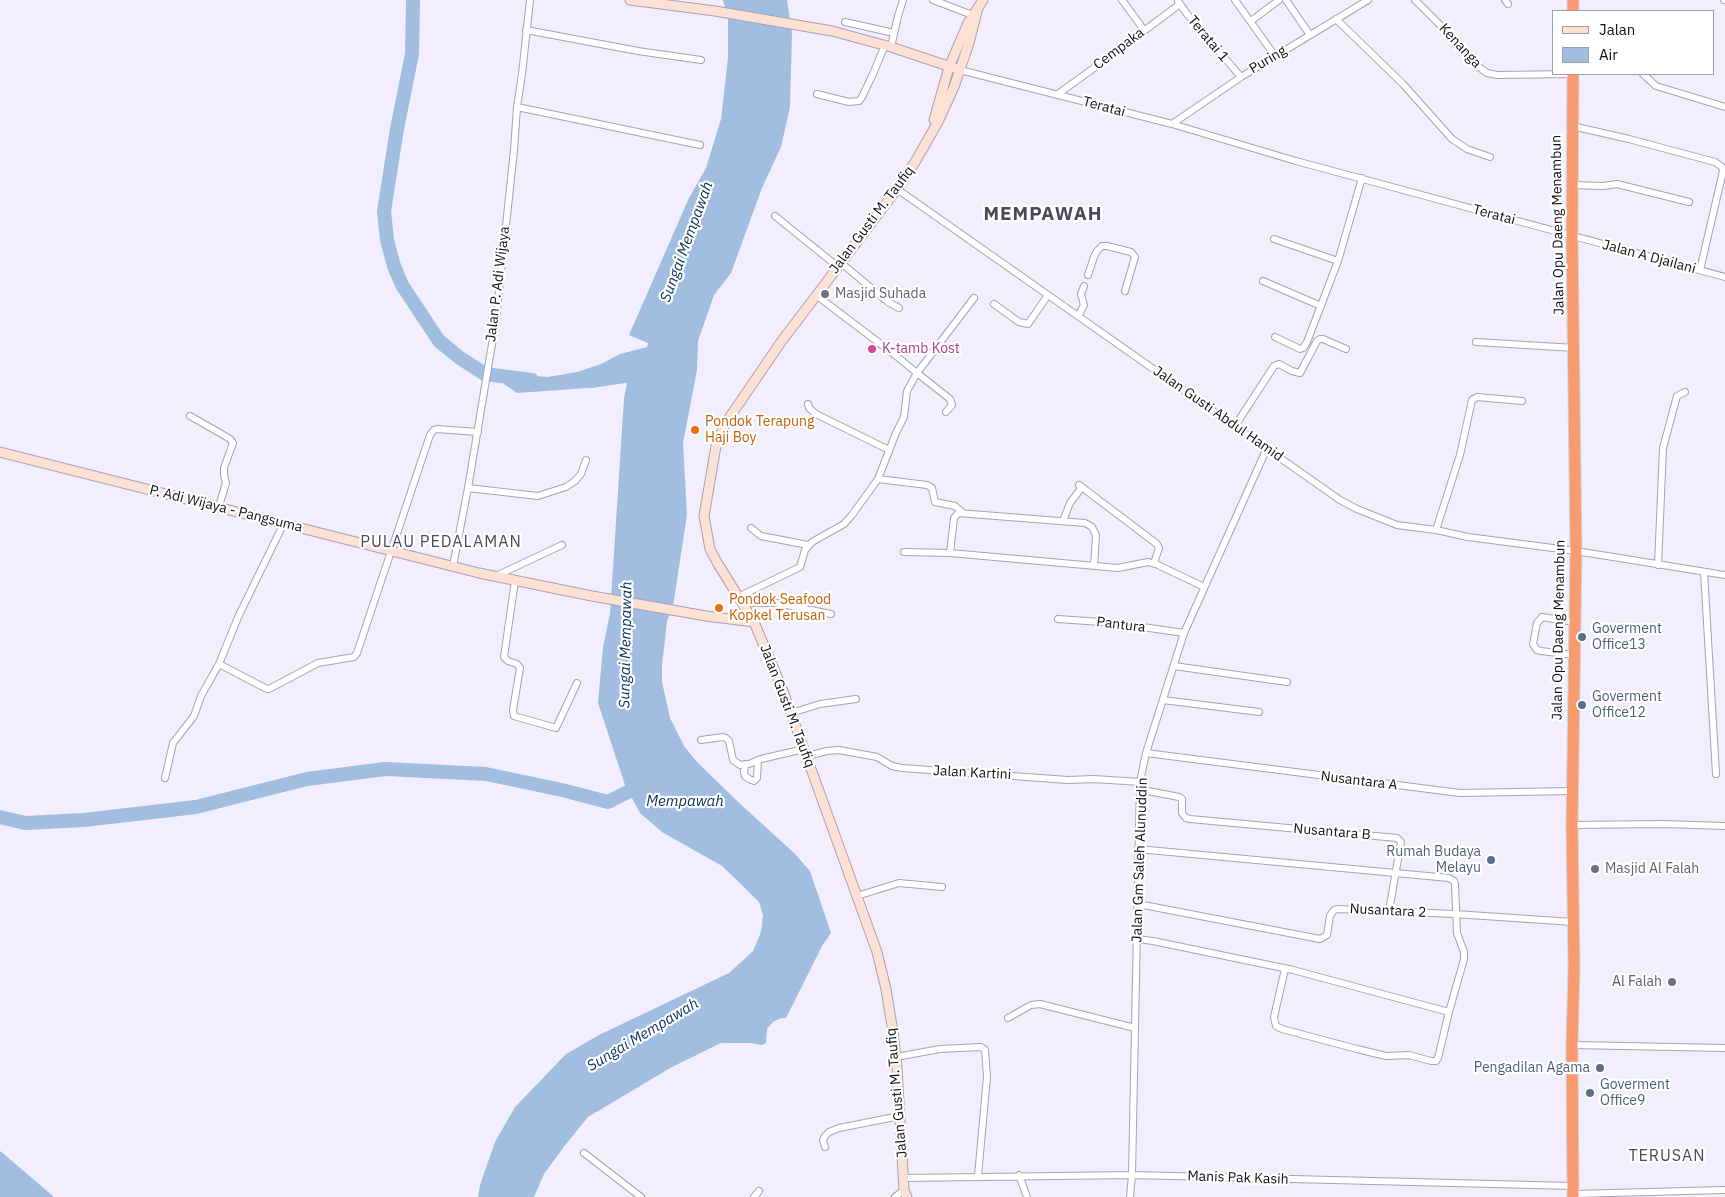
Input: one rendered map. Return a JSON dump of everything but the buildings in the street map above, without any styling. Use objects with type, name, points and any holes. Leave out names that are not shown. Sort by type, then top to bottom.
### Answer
[{"type":"highway","name":"Jalan Opu Daeng Menambun","points":[[1572,75],[1576,551],[1572,791],[1573,1192]]},
{"type":"main road","name":"Teratai","points":[[630,0],[787,22],[888,46],[960,70]]},
{"type":"main road","name":"Jalan Gusti M. Taufiq","points":[[931,135],[950,67],[977,10]]},
{"type":"main road","name":"Jalan Gusti M. Taufiq","points":[[906,1194],[896,1057],[886,989],[877,952],[791,713],[754,622],[710,549],[704,516],[716,446],[720,434],[732,412],[781,342],[897,188],[931,135],[947,104],[960,70],[977,10]]},
{"type":"main road","name":"P. Adi Wijaya - Pangsuma","points":[[0,452],[495,577],[680,612],[754,622]]},
{"type":"street","name":"Jalan P. Adi Wijaya","points":[[453,566],[478,432],[496,320],[517,107],[530,0]]},
{"type":"street","points":[[817,94],[849,102],[859,100],[862,97],[894,34],[903,0]]},
{"type":"street","points":[[934,0],[977,10]]},
{"type":"street","points":[[1122,0],[1144,30]]},
{"type":"street","points":[[1235,0],[1275,56]]},
{"type":"street","points":[[1251,21],[1280,0]]},
{"type":"street","points":[[1286,0],[1310,35]]},
{"type":"street","name":"Puring","points":[[1172,124],[1240,76],[1368,0]]},
{"type":"street","name":"Kenanga","points":[[1415,0],[1476,65],[1487,73],[1497,75],[1552,74]]},
{"type":"street","name":"Cempaka","points":[[1058,94],[1144,30],[1178,2]]},
{"type":"street","name":"Teratai 1","points":[[1178,2],[1240,76]]},
{"type":"street","points":[[1336,19],[1402,84],[1452,139],[1467,149],[1490,157]]},
{"type":"street","points":[[845,22],[894,34]]},
{"type":"street","points":[[526,30],[638,51],[702,60]]},
{"type":"street","name":"Teratai","points":[[960,70],[1172,124],[1296,161],[1572,236]]},
{"type":"street","points":[[1644,75],[1656,86],[1725,107]]},
{"type":"street","points":[[517,107],[700,145]]},
{"type":"street","points":[[1572,126],[1629,139],[1715,162],[1722,166],[1723,170],[1700,270]]},
{"type":"street","points":[[1275,337],[1300,349],[1307,342],[1338,261],[1362,178]]},
{"type":"street","points":[[1572,185],[1603,186],[1617,184],[1689,202]]},
{"type":"street","name":"Jalan Gusti Abdul Hamid","points":[[897,188],[1340,500],[1357,510],[1397,525],[1725,575]]},
{"type":"street","points":[[776,216],[888,302],[899,308]]},
{"type":"street","name":"Jalan A Djailani","points":[[1572,236],[1725,278]]},
{"type":"street","points":[[1274,239],[1338,261]]},
{"type":"street","points":[[1088,275],[1094,257],[1102,246],[1131,252],[1136,257],[1125,291]]},
{"type":"street","points":[[1263,281],[1320,306]]},
{"type":"street","points":[[1078,316],[1084,305],[1081,294],[1084,286]]},
{"type":"street","points":[[816,295],[895,355],[952,402],[946,412]]},
{"type":"street","points":[[994,304],[1019,322],[1028,324],[1048,295]]},
{"type":"street","points":[[740,600],[800,567],[808,546],[812,542],[844,524],[878,479],[904,417],[907,391],[917,374],[974,298]]},
{"type":"street","points":[[1235,426],[1274,366],[1279,364],[1300,373],[1320,339],[1323,338],[1346,349]]},
{"type":"street","points":[[1476,342],[1575,348]]},
{"type":"street","points":[[1658,564],[1663,448],[1677,396],[1685,392]]},
{"type":"street","points":[[1436,530],[1460,455],[1472,400],[1477,397],[1522,401]]},
{"type":"street","points":[[808,404],[809,408],[816,414],[890,450]]},
{"type":"street","points":[[190,416],[220,432],[232,441],[224,468],[226,482],[219,506]]},
{"type":"street","points":[[219,664],[267,689],[318,663],[354,657],[358,654],[432,432],[438,429],[478,432]]},
{"type":"street","name":"Jalan Gm Saleh Alunuddin","points":[[1130,1197],[1140,782],[1146,753],[1184,633],[1267,448]]},
{"type":"street","points":[[468,488],[538,496],[566,487],[575,481],[581,474],[586,460]]},
{"type":"street","points":[[878,479],[927,485],[932,488],[935,502],[955,506],[962,512]]},
{"type":"street","points":[[1063,521],[1070,503],[1081,486],[1157,544],[1159,548],[1154,563]]},
{"type":"street","points":[[950,553],[954,518],[958,513],[1063,521],[1085,523],[1095,531],[1094,566]]},
{"type":"street","points":[[165,778],[173,743],[192,721],[201,696],[219,664],[239,615],[284,523]]},
{"type":"street","points":[[751,528],[760,536],[808,546]]},
{"type":"street","points":[[495,577],[562,545]]},
{"type":"street","points":[[904,552],[950,553],[1118,568],[1144,562],[1154,563],[1204,587]]},
{"type":"street","points":[[1704,572],[1716,774]]},
{"type":"street","points":[[515,581],[504,656],[508,661],[520,667],[513,710],[514,716],[556,728],[577,683]]},
{"type":"street","points":[[740,600],[776,604],[831,614]]},
{"type":"street","points":[[1574,622],[1542,617],[1537,623],[1533,644],[1541,652],[1574,655]]},
{"type":"street","name":"Pantura","points":[[1058,619],[1115,623],[1184,633]]},
{"type":"street","points":[[1174,666],[1287,682]]},
{"type":"street","points":[[791,713],[820,704],[856,699]]},
{"type":"street","points":[[1163,700],[1260,712]]},
{"type":"street","points":[[701,740],[726,738],[729,741],[733,760],[740,765],[745,764],[745,776],[754,781],[757,778],[758,760]]},
{"type":"street","name":"Jalan Kartini","points":[[745,764],[806,752],[839,750],[877,757],[892,766],[902,768],[1068,780],[1094,779],[1140,782]]},
{"type":"street","name":"Nusantara A","points":[[1146,753],[1460,793],[1572,791]]},
{"type":"street","name":"Nusantara B","points":[[1141,791],[1179,797],[1182,799],[1182,813],[1186,818],[1190,819],[1397,838],[1401,842],[1396,872]]},
{"type":"street","points":[[1572,824],[1725,826]]},
{"type":"street","points":[[1138,849],[1396,872],[1452,879],[1454,884],[1457,933],[1464,952],[1464,959],[1436,1061],[1431,1062],[1409,1055],[1386,1056],[1276,1026],[1274,1016],[1285,968]]},
{"type":"street","points":[[1389,911],[1396,872]]},
{"type":"street","points":[[857,896],[899,883],[942,888]]},
{"type":"street","name":"Nusantara 2","points":[[1138,904],[1320,939],[1327,936],[1330,916],[1337,909],[1573,922]]},
{"type":"street","points":[[1137,939],[1153,940],[1285,968],[1449,1012]]},
{"type":"street","points":[[1008,1018],[1031,1005],[1040,1004],[1135,1028]]},
{"type":"street","points":[[1572,1045],[1725,1048]]},
{"type":"street","points":[[896,1057],[940,1049],[981,1047],[985,1050],[987,1077],[978,1176]]},
{"type":"street","points":[[825,1147],[824,1138],[829,1132],[900,1116]]},
{"type":"street","points":[[584,1153],[641,1197]]},
{"type":"street","points":[[1019,1175],[1027,1197]]},
{"type":"street","name":"Manis Pak Kasih","points":[[904,1178],[1132,1175],[1573,1192],[1705,1194],[1725,1190]]},
{"type":"street","points":[[754,1197],[759,1191]]},
{"type":"street","points":[[895,1197],[906,1194]]},
{"type":"water","name":"Mempawah","points":[[723,0],[787,0],[792,33],[790,107],[781,147],[762,188],[731,273],[714,295],[698,341],[697,370],[683,443],[687,515],[673,606],[667,621],[662,682],[670,718],[684,746],[697,762],[794,853],[810,871],[831,933],[822,946],[786,1018],[773,1022],[767,1029],[766,1043],[762,1045],[721,1043],[672,1067],[588,1117],[544,1174],[534,1197],[478,1197],[480,1185],[495,1142],[515,1107],[566,1054],[599,1035],[729,973],[753,951],[761,932],[763,915],[759,902],[744,887],[722,866],[662,832],[640,813],[625,785],[598,703],[603,647],[610,614],[624,398],[627,383],[626,373],[614,375],[588,388],[517,393],[504,384],[519,375],[548,377],[577,372],[601,364],[620,354],[647,347],[648,343],[629,335],[689,198],[706,168],[721,119],[728,58],[728,19]]},
{"type":"water","points":[[0,1151],[5,1155],[54,1197],[0,1197]]},
{"type":"waterway","points":[[413,0],[412,54],[397,129],[384,211],[387,240],[394,266],[402,285],[439,341],[460,358],[485,374],[532,380]]},
{"type":"waterway","points":[[591,381],[644,373]]},
{"type":"waterway","points":[[0,817],[25,823],[84,820],[196,807],[307,779],[385,769],[486,774],[608,802],[645,783]]},
{"type":"place","name":"Masjid Suhada","points":[[825,294]]},
{"type":"place","name":"K-tamb Kost","points":[[872,349]]},
{"type":"place","name":"Pondok Terapung Haji Boy","points":[[695,430]]},
{"type":"place","name":"Pondok Seafood Kopkel Terusan","points":[[719,608]]},
{"type":"place","name":"Goverment Office13","points":[[1582,637]]},
{"type":"place","name":"Goverment Office12","points":[[1582,705]]},
{"type":"place","name":"Rumah Budaya Melayu","points":[[1491,860]]},
{"type":"place","name":"Masjid Al Falah","points":[[1595,869]]},
{"type":"place","name":"Al Falah","points":[[1672,982]]},
{"type":"place","name":"Pengadilan Agama","points":[[1600,1068]]},
{"type":"place","name":"Goverment Office9","points":[[1590,1093]]},
{"type":"district","name":"MEMPAWAH","points":[[1043,215]]},
{"type":"district","name":"PULAU PEDALAMAN","points":[[441,542]]},
{"type":"district","name":"TERUSAN","points":[[1667,1156]]},
{"type":"water label","name":"Sungai Mempawah","points":[[687,242]]},
{"type":"water label","name":"Sungai Mempawah","points":[[626,645]]},
{"type":"water label","name":"Sungai Mempawah","points":[[643,1035]]}]
